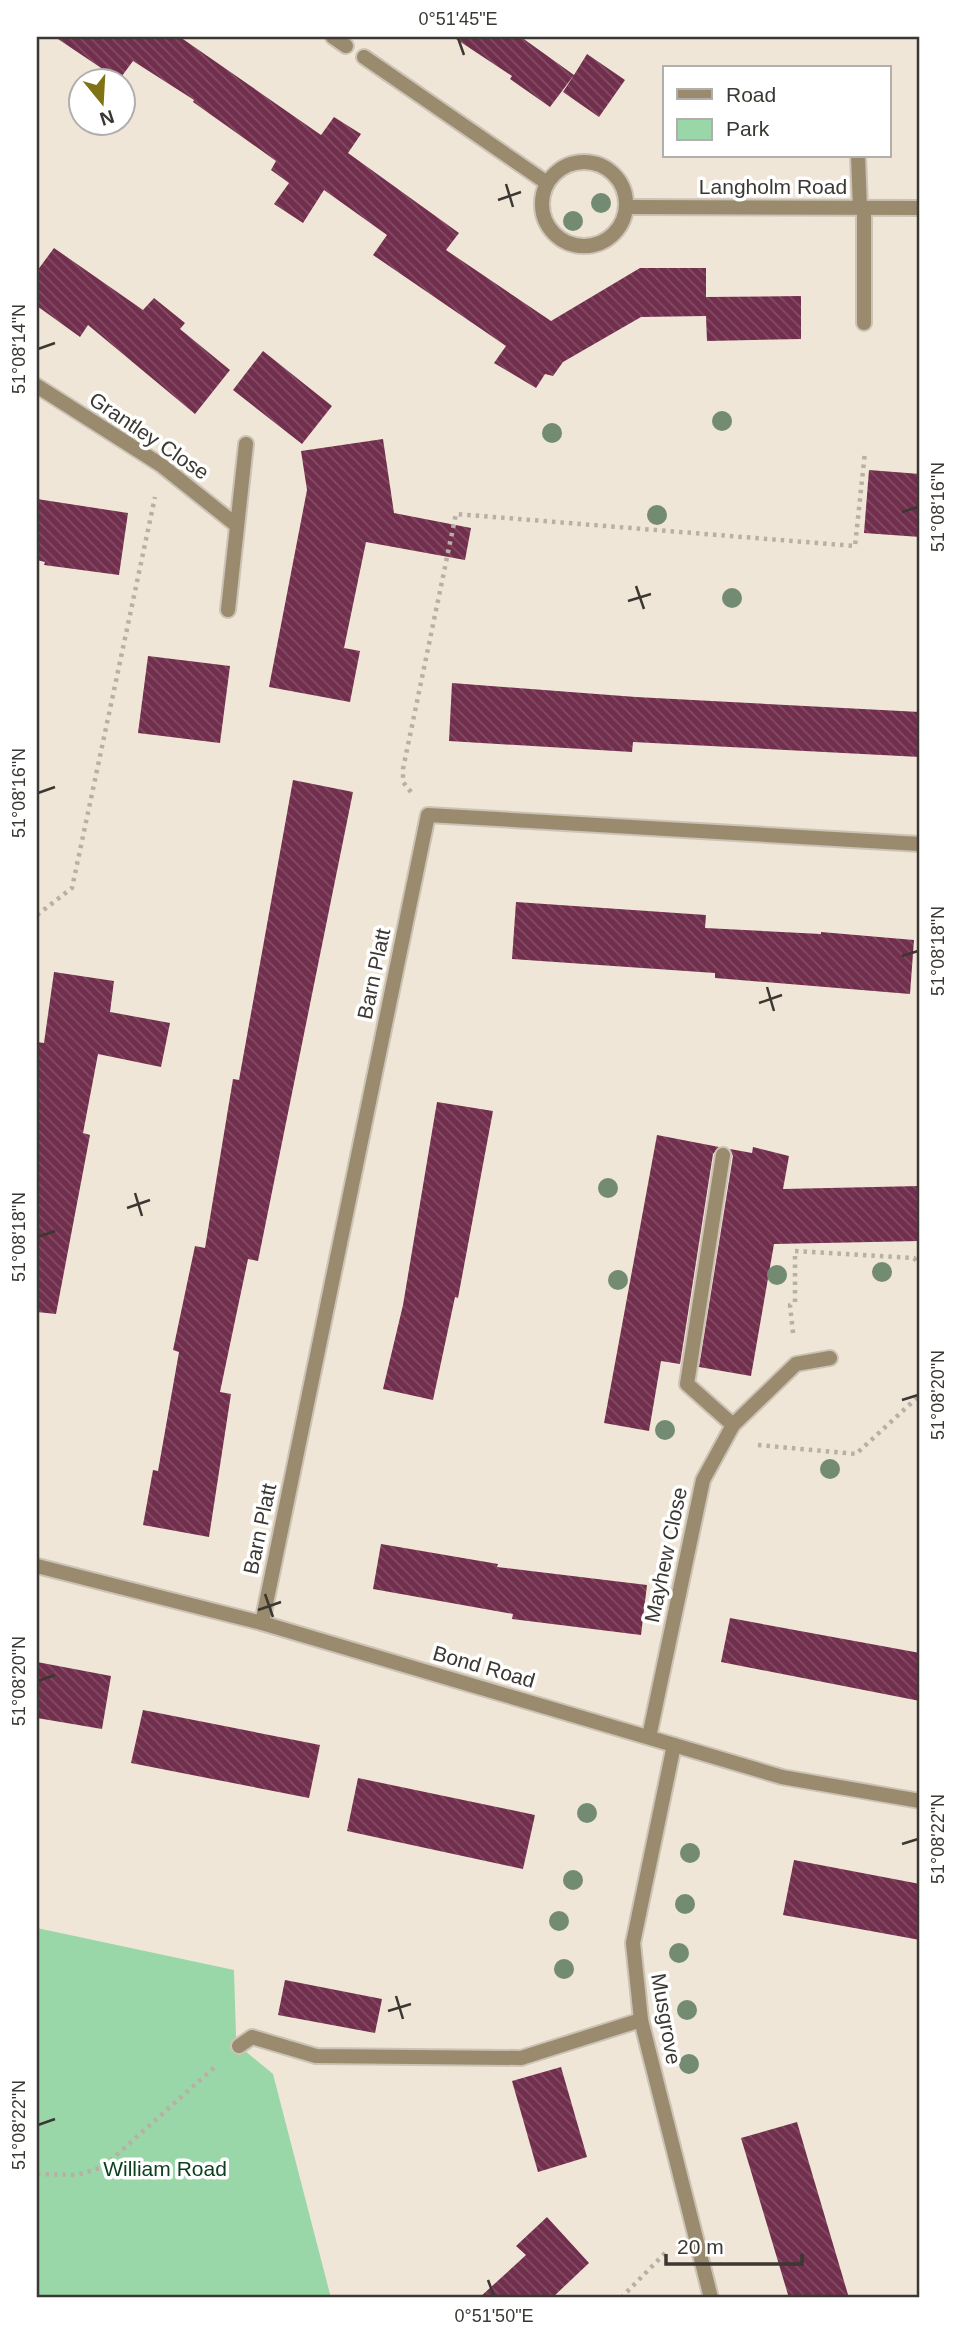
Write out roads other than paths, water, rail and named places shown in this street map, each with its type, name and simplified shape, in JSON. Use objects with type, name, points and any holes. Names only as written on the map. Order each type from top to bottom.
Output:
[{"type":"street","points":[[333,37],[346,46]]},
{"type":"street","points":[[364,57],[547,183]]},
{"type":"street","points":[[858,158],[864,323]]},
{"type":"street","points":[[596,163],[619,181],[626,207],[615,232],[604,241],[578,245],[565,241],[546,223],[542,210],[547,183],[556,172],[568,165],[596,163]]},
{"type":"street","name":"Langholm Road","points":[[626,207],[920,208]]},
{"type":"street","name":"Grantley Close","points":[[37,386],[162,465],[236,524]]},
{"type":"street","name":"Grantley Close","points":[[228,610],[246,444]]},
{"type":"street","name":"Barn Platt","points":[[262,1623],[428,815],[920,844]]},
{"type":"street","points":[[723,1155],[687,1384],[733,1425]]},
{"type":"street","name":"Mayhew Close","points":[[649,1738],[703,1480],[733,1425],[796,1364],[830,1358]]},
{"type":"street","name":"Bond Road","points":[[37,1566],[262,1623],[782,1777],[920,1801]]},
{"type":"street","name":"Musgrove","points":[[674,1745],[633,1943],[641,2020],[710,2298]]},
{"type":"street","points":[[239,2046],[252,2037],[316,2056],[521,2058],[641,2020]]},
{"type":"park label","name":"William Road","points":[[165,2169]]}]
